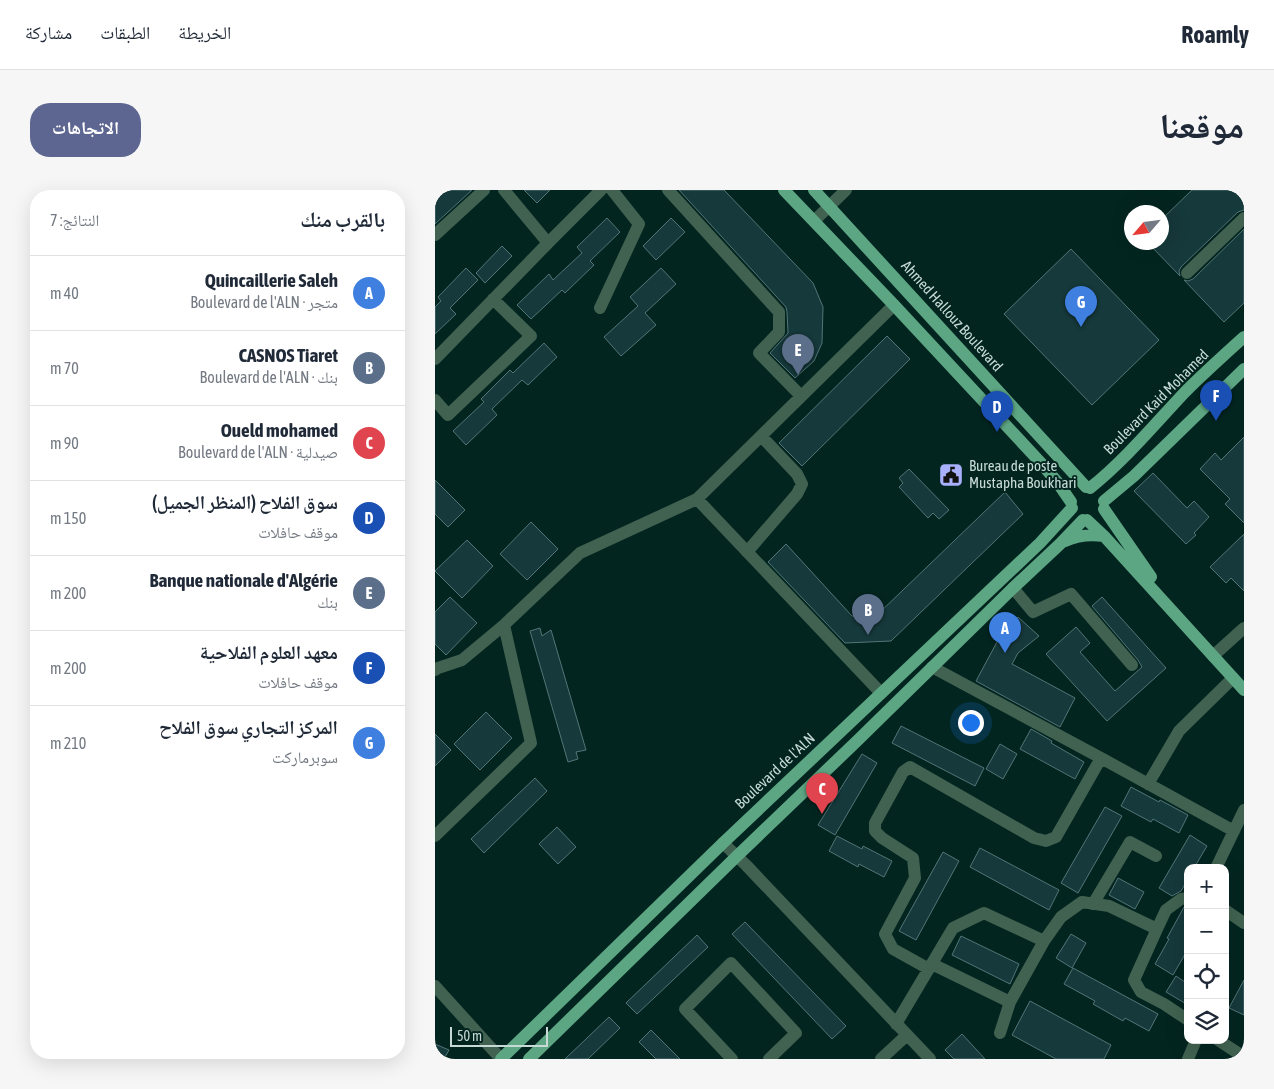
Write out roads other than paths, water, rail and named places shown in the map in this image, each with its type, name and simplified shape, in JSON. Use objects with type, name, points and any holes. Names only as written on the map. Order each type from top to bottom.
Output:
[{"type":"main road","points":[[784,190],[1041,463],[1058,483],[1076,516],[1085,520],[1104,536],[1244,690]]},
{"type":"main road","name":"Ahmed Hallouz Boulevard","points":[[814,190],[1088,487]]},
{"type":"main road","name":"Boulevard Kaid Mohamed","points":[[1088,487],[1116,466],[1186,391],[1244,337]]},
{"type":"main road","points":[[529,1059],[1013,588],[1085,520],[1099,517],[1104,505],[1244,369]]},
{"type":"main road","points":[[1071,505],[1074,494],[1082,488],[1094,488],[1101,494],[1104,505],[1178,616]]},
{"type":"main road","name":"Boulevard de l'ALN","points":[[501,1059],[723,842],[1041,544],[1071,505]]},
{"type":"main road","points":[[1061,544],[1081,536],[1104,536]]},
{"type":"street","points":[[435,235],[484,190]]},
{"type":"street","points":[[504,190],[548,243]]},
{"type":"street","points":[[435,359],[601,190]]},
{"type":"street","points":[[600,308],[639,224],[612,190]]},
{"type":"street","points":[[668,190],[779,312],[779,332],[759,353],[801,396]]},
{"type":"street","points":[[814,221],[846,190]]},
{"type":"street","points":[[1187,273],[1244,218]]},
{"type":"street","points":[[435,400],[448,415],[531,336],[493,299]]},
{"type":"street","points":[[435,670],[462,660],[504,625],[580,552],[697,499],[894,305]]},
{"type":"street","points":[[747,552],[797,494],[802,484],[797,474],[761,436]]},
{"type":"street","points":[[697,499],[881,693]]},
{"type":"street","points":[[1013,588],[1033,612],[1071,594],[1132,665]]},
{"type":"street","points":[[435,836],[531,743],[504,625]]},
{"type":"street","points":[[1213,656],[1244,628]]},
{"type":"street","points":[[932,667],[1234,831]]},
{"type":"street","points":[[1148,784],[1179,731],[1233,678]]},
{"type":"street","points":[[1010,1002],[893,949],[885,934],[915,878],[913,858],[882,838],[875,831],[875,823],[903,772],[910,767],[1034,838],[1046,841],[1056,837],[1101,758]]},
{"type":"street","points":[[1217,864],[1244,810]]},
{"type":"street","points":[[723,842],[930,1059]]},
{"type":"street","points":[[1093,904],[1130,842],[1156,856]]},
{"type":"street","points":[[1184,899],[1166,910],[1134,980],[1141,992],[1184,1017]]},
{"type":"street","points":[[1000,1033],[1010,1002],[1044,941],[1061,917],[1082,902],[1109,906],[1157,930]]},
{"type":"street","points":[[896,1024],[953,928],[984,913],[1044,941]]},
{"type":"street","points":[[1229,913],[1244,923]]},
{"type":"street","points":[[732,1059],[685,1010],[731,962],[796,1033],[769,1059]]},
{"type":"street","points":[[435,986],[501,1059]]},
{"type":"street","points":[[881,1059],[907,1035]]},
{"type":"street","points":[[1188,1059],[1194,1044]]},
{"type":"street","points":[[1224,1044],[1244,1057]]},
{"type":"place","name":"المركز التجاري سوق الفلاح","points":[[1081,327]]},
{"type":"place","name":"Banque nationale d'Algérie","points":[[798,375]]},
{"type":"place","name":"معهد العلوم الفلاحية","points":[[1216,421]]},
{"type":"place","name":"سوق الفلاح (المنظر الجميل)","points":[[997,432]]},
{"type":"place","name":"Bureau de poste Mustapha Boukhari","points":[[951,475]]},
{"type":"place","name":"CASNOS Tiaret","points":[[868,635]]},
{"type":"place","name":"Quincaillerie Saleh","points":[[1005,653]]},
{"type":"place","name":"Oueld mohamed","points":[[822,814]]}]
